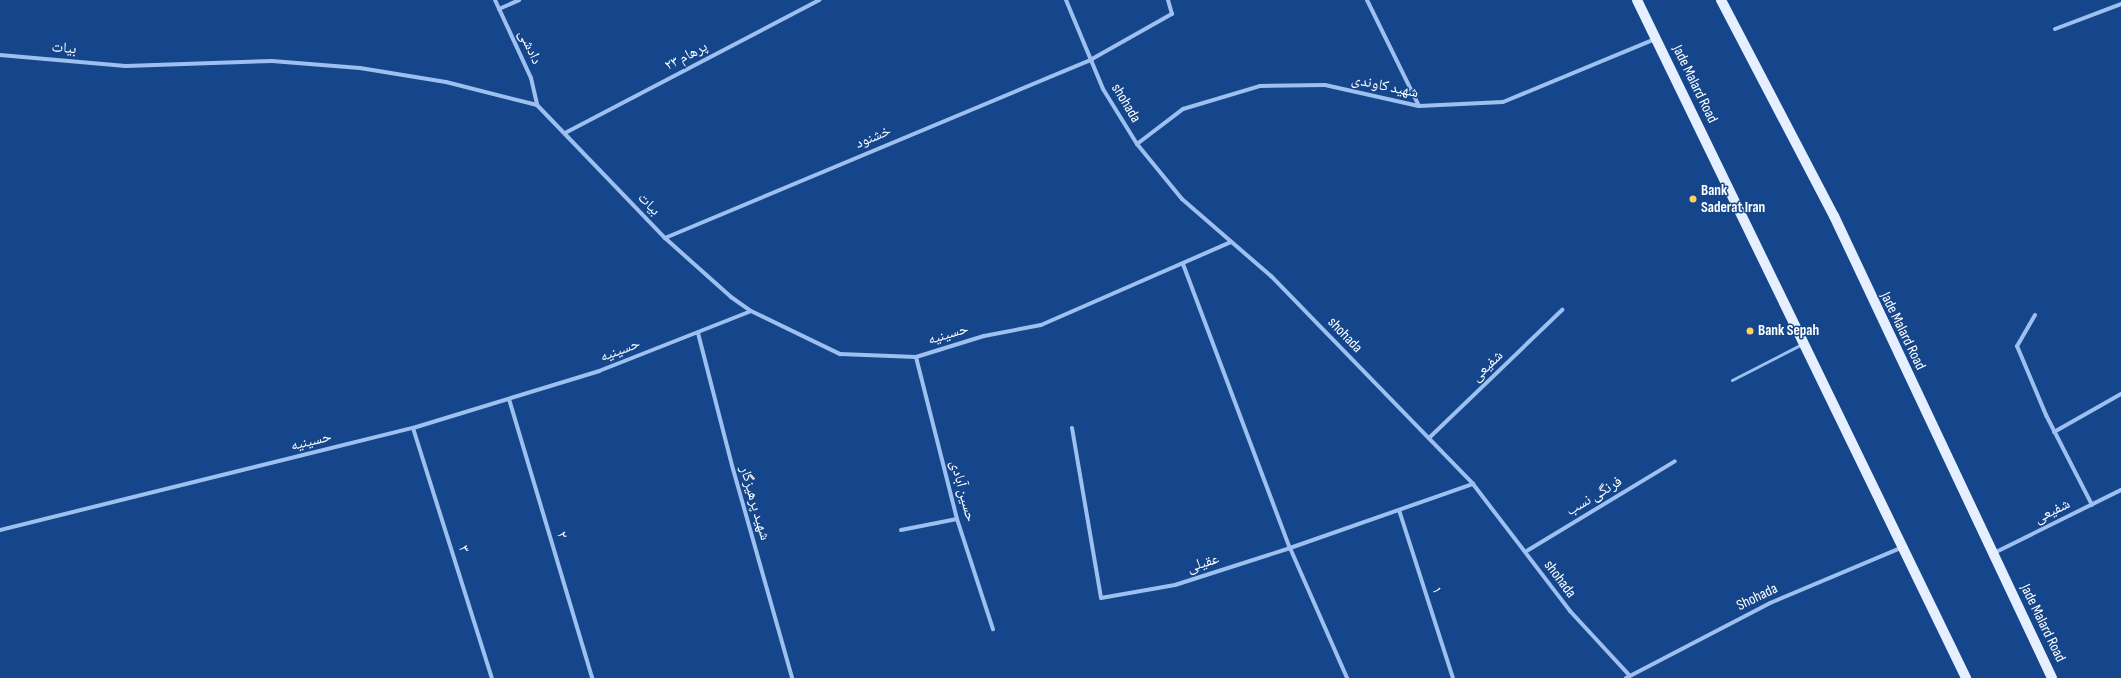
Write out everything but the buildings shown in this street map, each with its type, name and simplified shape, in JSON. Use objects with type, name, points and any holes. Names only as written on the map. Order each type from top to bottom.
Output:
[{"type":"main road","name":"Jade Malard Road","points":[[1638,0],[1805,342],[1966,678]]},
{"type":"main road","name":"Jade Malard Road","points":[[1721,0],[1834,216],[2052,678]]},
{"type":"street","name":"دادشی","points":[[495,0],[531,78],[537,105]]},
{"type":"street","points":[[499,9],[519,0]]},
{"type":"street","name":"پرهام ۲۳","points":[[565,133],[819,0]]},
{"type":"street","name":"shohada","points":[[1066,0],[1092,59],[1103,89],[1137,144],[1182,199],[1271,276],[1473,484],[1570,611],[1628,677]]},
{"type":"street","name":"خشنود","points":[[665,238],[1092,59],[1172,14],[1168,0]]},
{"type":"street","points":[[1367,0],[1419,106]]},
{"type":"street","points":[[2055,29],[2121,4]]},
{"type":"street","name":"شهید کاوندی","points":[[1137,144],[1183,109],[1260,86],[1325,85],[1419,106],[1503,102],[1656,38]]},
{"type":"street","name":"بیات","points":[[0,55],[126,66],[272,61],[360,68],[446,82],[537,105],[665,238],[751,311]]},
{"type":"street","name":"حسینیه","points":[[0,530],[413,428],[599,372],[751,311],[840,354],[916,357],[984,336],[1041,325],[1231,242]]},
{"type":"street","points":[[1183,264],[1290,548],[1348,678]]},
{"type":"street","name":"شفیعی","points":[[1429,438],[1562,310]]},
{"type":"street","points":[[2035,315],[2016,346],[2054,432],[2092,505]]},
{"type":"street","name":"شهید پرهیزگار","points":[[698,333],[733,469],[792,678]]},
{"type":"street","name":"حسین آبادی","points":[[916,357],[957,519],[993,630]]},
{"type":"street","points":[[2054,432],[2121,394]]},
{"type":"street","name":"۲","points":[[509,399],[592,678]]},
{"type":"street","name":"۳","points":[[413,428],[492,678]]},
{"type":"street","name":"عقیلی","points":[[1072,428],[1101,598],[1175,585],[1290,548],[1473,484]]},
{"type":"street","name":"فرنگی نسب","points":[[1525,552],[1675,461]]},
{"type":"street","name":"شفیعی","points":[[1993,554],[2121,490]]},
{"type":"street","name":"۱","points":[[1399,510],[1453,678]]},
{"type":"street","points":[[901,530],[957,519]]},
{"type":"street","name":"Shohada","points":[[1628,677],[1770,603],[1903,547]]},
{"type":"lane","points":[[1732,380],[1805,342]]},
{"type":"place","name":"Bank Saderat Iran","points":[[1693,199]]},
{"type":"place","name":"Bank Sepah","points":[[1750,331]]}]
